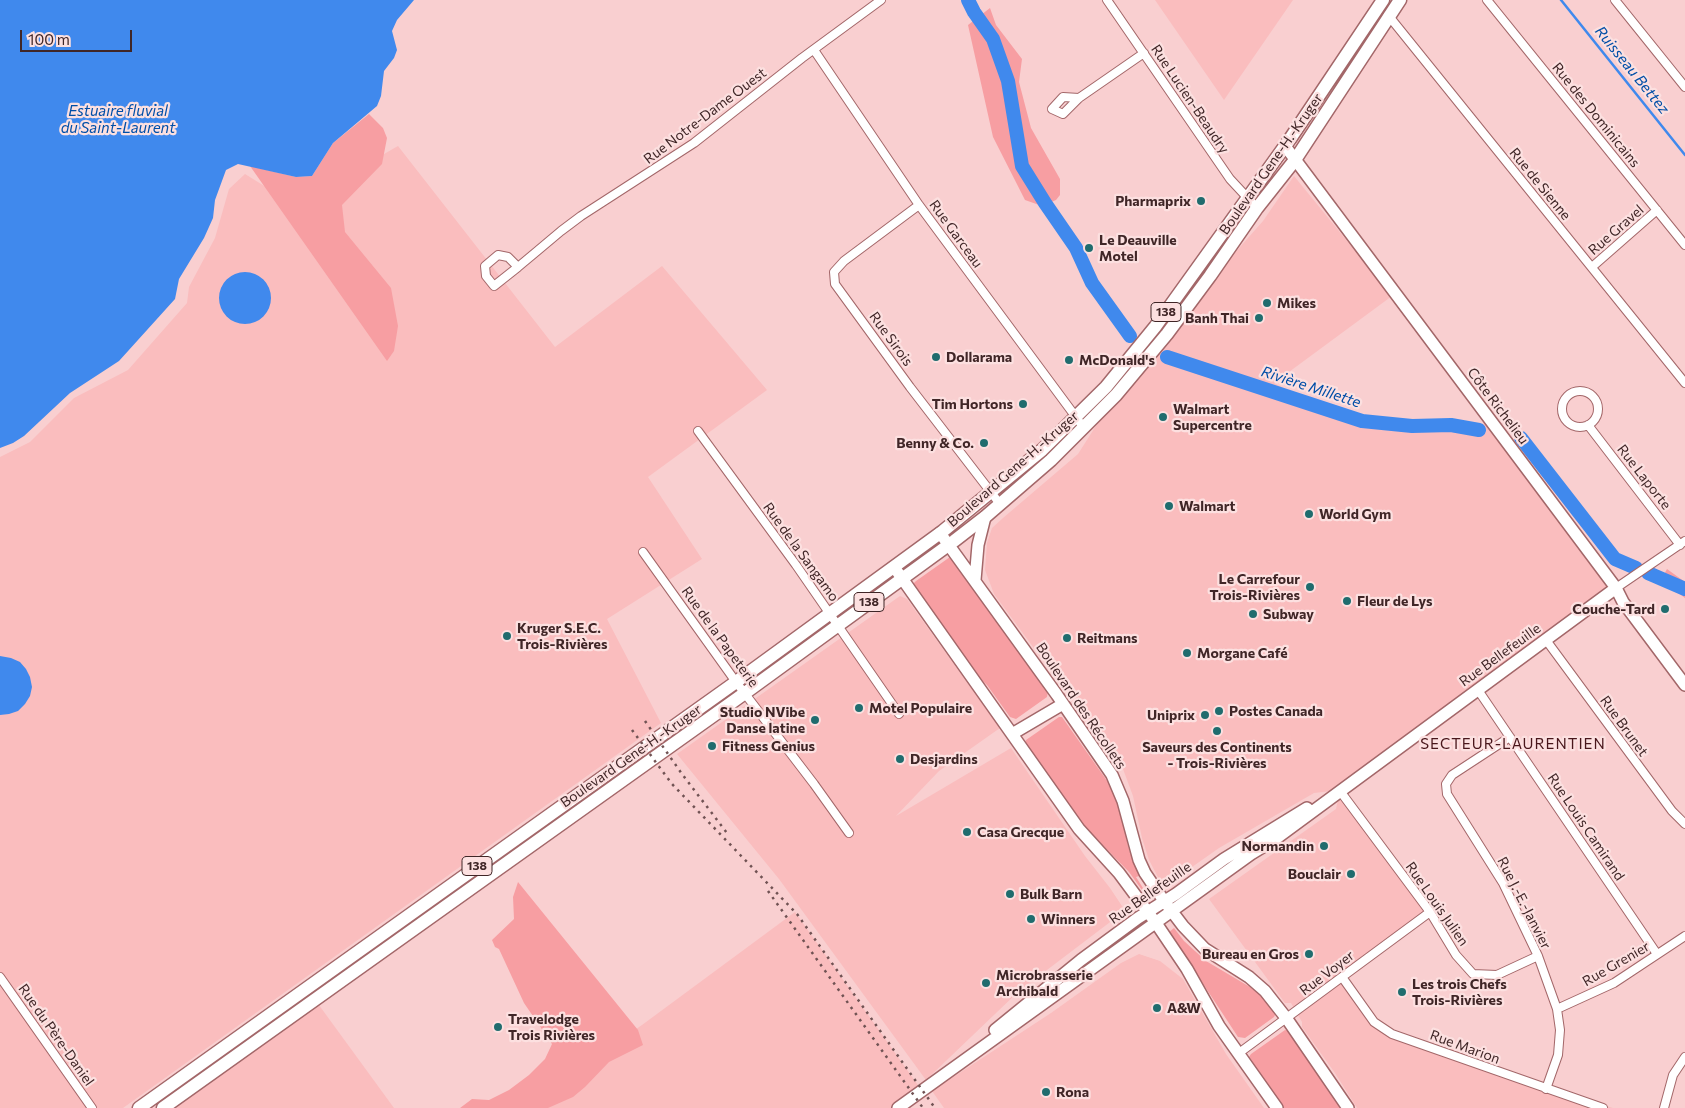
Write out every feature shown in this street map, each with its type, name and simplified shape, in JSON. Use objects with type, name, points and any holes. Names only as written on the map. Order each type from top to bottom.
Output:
[{"type":"main road","name":"Boulevard Gene-H.-Kruger","points":[[139,1108],[894,567],[940,533],[1042,450],[1106,387],[1252,203],[1295,160],[1400,0]]},
{"type":"main road","name":"Boulevard Gene-H.-Kruger","points":[[163,1108],[745,693],[949,544],[985,517],[1084,428],[1116,395],[1167,334],[1210,276],[1285,146],[1380,2]]},
{"type":"street","name":"Rue Notre-Dame Ouest","points":[[518,267],[508,257],[498,255],[485,266],[486,276],[494,286],[518,267],[581,216],[694,143],[881,0]]},
{"type":"street","name":"Rue Lucien-Beaudry","points":[[1107,0],[1230,179],[1252,203]]},
{"type":"street","name":"Rue des Dominicains","points":[[1487,0],[1685,245]]},
{"type":"street","points":[[1615,0],[1685,88]]},
{"type":"street","name":"Rue de Sienne","points":[[1380,2],[1389,16],[1685,383]]},
{"type":"street","name":"Rue Garceau","points":[[814,50],[919,205],[1084,428]]},
{"type":"street","points":[[1079,98],[1144,52]]},
{"type":"street","name":"Côte Richelieu","points":[[1285,146],[1616,588],[1623,602],[1685,684]]},
{"type":"street","name":"Rue Sirois","points":[[919,205],[844,261],[834,272],[835,284],[1000,504]]},
{"type":"street","name":"Rue Gravel","points":[[1592,268],[1657,210]]},
{"type":"street","points":[[1574,392],[1586,392],[1595,400],[1597,411],[1588,425],[1576,426],[1570,424],[1563,415],[1562,409],[1565,398],[1574,392]]},
{"type":"street","name":"Rue Laporte","points":[[1588,425],[1683,543]]},
{"type":"street","name":"Rue de la Sangamo","points":[[698,431],[830,613],[899,714]]},
{"type":"street","points":[[975,580],[978,545],[985,517]]},
{"type":"street","name":"Boulevard des Récollets","points":[[940,533],[1063,704],[1114,780],[1123,801],[1139,860],[1164,901],[1191,936],[1205,950],[1258,984],[1287,1019],[1348,1108]]},
{"type":"street","name":"Rue Bellefeuille","points":[[898,1108],[1336,794],[1616,588],[1683,543]]},
{"type":"street","name":"Rue de la Papeterie","points":[[642,552],[849,833]]},
{"type":"street","points":[[894,567],[1082,832],[1119,874],[1156,923],[1187,969],[1212,1015],[1277,1108]]},
{"type":"street","name":"Rue Brunet","points":[[1546,640],[1672,811],[1685,824]]},
{"type":"street","name":"Rue Louis Camirand","points":[[1478,690],[1657,954]]},
{"type":"street","points":[[1012,734],[1063,704]]},
{"type":"street","name":"Rue J.-E.-Janvier","points":[[1510,737],[1452,776],[1446,784],[1446,794],[1502,883],[1538,956],[1557,1009],[1560,1030],[1558,1055],[1546,1089]]},
{"type":"street","name":"Rue Bellefeuille","points":[[973,1054],[978,1045],[1059,978],[1148,912],[1255,839],[1300,811],[1336,794]]},
{"type":"street","name":"Rue Louis Julien","points":[[1336,794],[1430,912],[1456,955],[1473,974],[1497,975],[1538,956]]},
{"type":"street","name":"Rue Voyer","points":[[1239,1053],[1430,912]]},
{"type":"street","name":"Rue Grenier","points":[[1557,1009],[1614,983],[1685,936]]},
{"type":"street","name":"Rue du Père-Daniel","points":[[0,977],[92,1108]]},
{"type":"street","name":"Rue Marion","points":[[1342,977],[1374,1022],[1392,1034],[1603,1108]]},
{"type":"street","points":[[229,1042],[238,1055]]},
{"type":"street","points":[[1664,1108],[1673,1075],[1685,1057]]},
{"type":"shaded area","points":[[1155,0],[1293,0],[1224,100]]},
{"type":"shaded area","points":[[990,8],[996,25],[1022,59],[1019,82],[1031,128],[1060,179],[1060,195],[1056,200],[1042,206],[1025,200],[993,137],[968,25]]},
{"type":"shaded area","points":[[369,114],[383,128],[387,138],[382,164],[342,205],[345,232],[391,288],[398,326],[394,351],[387,361],[250,166],[296,177],[312,176],[333,143]]},
{"type":"shaded area","points":[[398,146],[555,347],[662,266],[767,390],[648,477],[702,559],[607,619],[661,723],[123,1108],[0,1108],[0,457],[30,442],[74,398],[128,370],[187,303],[189,287],[215,238],[229,189],[245,174],[295,205]]},
{"type":"shaded area","points":[[1294,176],[1392,296],[1274,383],[1334,415],[1488,424],[1612,589],[1340,790],[1314,793],[1219,848],[1175,879],[1160,881],[1149,860],[1133,796],[1123,769],[994,594],[985,570],[987,543],[992,528],[1078,454],[1115,396],[1210,281],[1263,221]]},
{"type":"shaded area","points":[[950,557],[1048,691],[1047,697],[1016,719],[1010,717],[987,685],[975,674],[914,586],[916,581]]},
{"type":"shaded area","points":[[1667,569],[1685,582],[1685,598],[1661,580]]},
{"type":"shaded area","points":[[900,596],[907,599],[1000,728],[939,771],[896,816],[1011,748],[1124,909],[1122,913],[1018,992],[926,1080],[779,879],[677,754]]},
{"type":"shaded area","points":[[1059,717],[1062,717],[1110,785],[1122,816],[1133,861],[1153,893],[1151,894],[1139,876],[1136,877],[1147,897],[1129,872],[1086,828],[1025,743],[1026,740]]},
{"type":"shaded area","points":[[1340,791],[1430,912],[1342,977],[1374,1022],[1397,1036],[1546,1089],[1613,1108],[1357,1108],[1302,1027],[1302,1022],[1291,1003],[1285,1003],[1209,899],[1336,809]]},
{"type":"shaded area","points":[[518,882],[638,1030],[643,1045],[609,1062],[573,1097],[548,1108],[460,1108],[472,1099],[489,1100],[509,1090],[529,1075],[545,1059],[552,1044],[524,1003],[499,949],[495,947],[492,940],[514,919],[513,897]]},
{"type":"shaded area","points":[[795,912],[920,1088],[892,1108],[519,1108],[642,1025]]},
{"type":"shaded area","points":[[1174,928],[1184,941],[1206,961],[1250,987],[1261,996],[1276,1013],[1274,1017],[1245,1038],[1238,1037],[1169,932]]},
{"type":"shaded area","points":[[1139,954],[1160,961],[1183,979],[1226,1054],[1264,1108],[944,1108],[932,1091],[1051,1013],[1121,963]]},
{"type":"shaded area","points":[[316,1001],[394,1108],[164,1108]]},
{"type":"shaded area","points":[[1285,1030],[1289,1031],[1343,1108],[1283,1108],[1249,1057]]},
{"type":"water","name":"Estuaire fluvial du Saint-Laurent","points":[[0,0],[414,0],[397,20],[392,31],[397,50],[394,58],[384,71],[381,96],[377,106],[333,143],[312,176],[296,177],[238,164],[226,170],[215,200],[213,218],[204,238],[179,279],[175,299],[119,361],[70,393],[24,436],[0,448]]},
{"type":"water","points":[[245,272],[259,276],[267,284],[271,298],[267,312],[259,320],[245,324],[231,320],[223,312],[219,298],[223,284],[231,276]]},
{"type":"water","points":[[0,656],[20,662],[30,677],[32,687],[30,696],[18,711],[0,715]]},
{"type":"waterway","name":"Rivière Millette","points":[[968,0],[993,39],[1008,81],[1022,166],[1076,248],[1092,283],[1130,336]]},
{"type":"waterway","name":"Ruisseau Bettez","points":[[1561,0],[1685,155]]},
{"type":"waterway","name":"Rivière Millette","points":[[1167,357],[1362,421],[1412,426],[1451,425],[1479,430]]},
{"type":"waterway","name":"Rivière Millette","points":[[1521,438],[1615,559],[1636,568]]},
{"type":"waterway","name":"Rivière Millette","points":[[1648,573],[1685,589]]},
{"type":"railway","points":[[645,721],[727,833]]},
{"type":"railway","points":[[632,730],[672,784],[797,914],[935,1108]]},
{"type":"railway","points":[[768,891],[923,1108]]},
{"type":"place","name":"Pharmaprix","points":[[1201,201]]},
{"type":"place","name":"Le Deauville Motel","points":[[1089,248]]},
{"type":"place","name":"Mikes","points":[[1267,303]]},
{"type":"place","name":"Banh Thai","points":[[1259,318]]},
{"type":"place","name":"Dollarama","points":[[936,357]]},
{"type":"place","name":"McDonald's","points":[[1069,360]]},
{"type":"place","name":"Tim Hortons","points":[[1023,404]]},
{"type":"place","name":"Walmart Supercentre","points":[[1163,417]]},
{"type":"place","name":"Benny & Co.","points":[[984,443]]},
{"type":"place","name":"Walmart","points":[[1169,506]]},
{"type":"place","name":"World Gym","points":[[1309,514]]},
{"type":"place","name":"Le Carrefour Trois-Rivières","points":[[1310,587]]},
{"type":"place","name":"Fleur de Lys","points":[[1347,601]]},
{"type":"place","name":"Couche-Tard","points":[[1665,609]]},
{"type":"place","name":"Subway","points":[[1253,614]]},
{"type":"place","name":"Kruger S.E.C. Trois-Rivières","points":[[507,636]]},
{"type":"place","name":"Reitmans","points":[[1067,638]]},
{"type":"place","name":"Morgane Café","points":[[1187,653]]},
{"type":"place","name":"Motel Populaire","points":[[859,708]]},
{"type":"place","name":"Postes Canada","points":[[1219,711]]},
{"type":"place","name":"Uniprix","points":[[1205,715]]},
{"type":"place","name":"Studio NVibe Danse latine","points":[[815,720]]},
{"type":"place","name":"Saveurs des Continents - Trois-Rivières","points":[[1217,731]]},
{"type":"place","name":"Fitness Genius","points":[[712,746]]},
{"type":"place","name":"Desjardins","points":[[900,759]]},
{"type":"place","name":"Casa Grecque","points":[[967,832]]},
{"type":"place","name":"Normandin","points":[[1324,846]]},
{"type":"place","name":"Bouclair","points":[[1351,874]]},
{"type":"place","name":"Bulk Barn","points":[[1010,894]]},
{"type":"place","name":"Winners","points":[[1031,919]]},
{"type":"place","name":"Bureau en Gros","points":[[1309,954]]},
{"type":"place","name":"Microbrasserie Archibald","points":[[986,983]]},
{"type":"place","name":"Les trois Chefs Trois-Rivières","points":[[1402,992]]},
{"type":"place","name":"A&W","points":[[1157,1008]]},
{"type":"place","name":"Travelodge Trois Rivières","points":[[498,1027]]},
{"type":"place","name":"Rona","points":[[1046,1092]]},
{"type":"district","name":"SECTEUR-LAURENTIEN","points":[[1513,744]]}]
